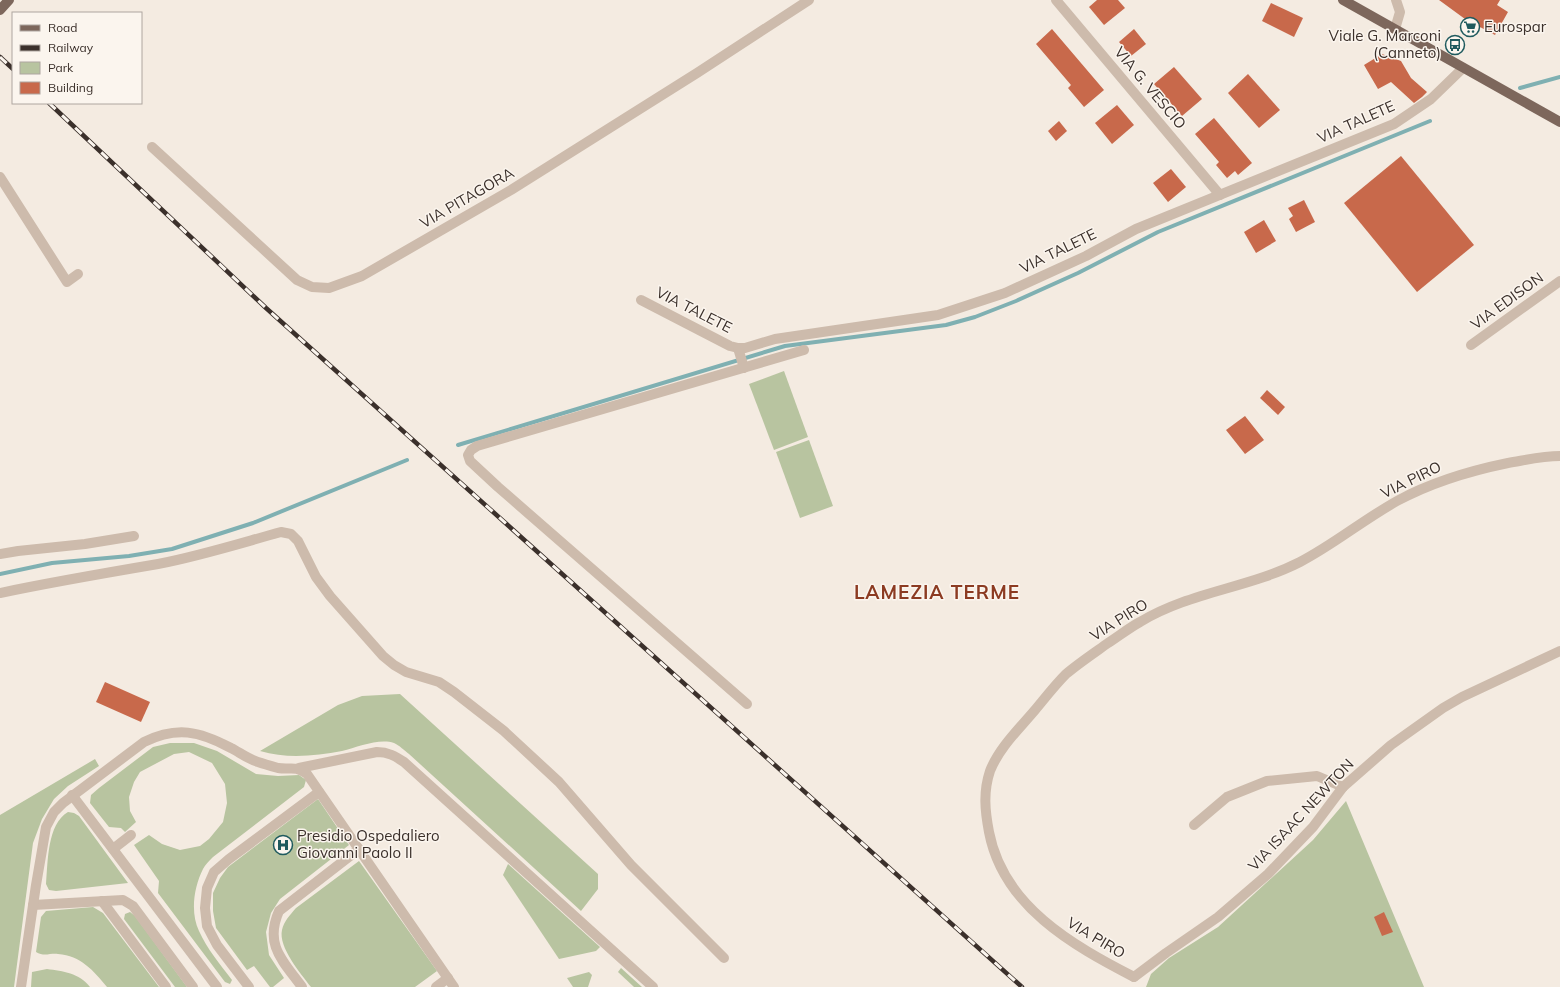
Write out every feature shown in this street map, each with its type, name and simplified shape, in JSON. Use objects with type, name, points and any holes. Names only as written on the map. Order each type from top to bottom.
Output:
[{"type":"main road","points":[[0,10],[9,0]]},
{"type":"main road","points":[[1343,0],[1560,122]]},
{"type":"street","name":"VIA PITAGORA","points":[[152,147],[297,280],[312,287],[329,288],[362,276],[510,190],[809,0]]},
{"type":"street","name":"VIA G. VESCIO","points":[[1056,0],[1220,195]]},
{"type":"street","points":[[1395,29],[1400,12],[1396,0]]},
{"type":"street","name":"VIA TALETE","points":[[641,300],[730,346],[738,348],[775,340],[938,315],[1005,293],[1086,256],[1136,229],[1394,124],[1431,99],[1463,68]]},
{"type":"street","points":[[0,178],[67,282],[78,274]]},
{"type":"street","name":"VIA EDISON","points":[[1471,345],[1560,282]]},
{"type":"street","points":[[738,348],[744,368]]},
{"type":"street","points":[[747,704],[498,487],[470,461],[468,455],[476,446],[804,350]]},
{"type":"street","name":"VIA PIRO","points":[[1134,982],[1054,930],[1030,909],[1005,878],[991,845],[985,814],[985,788],[991,769],[1008,740],[1064,676],[1078,664],[1140,621],[1166,609],[1212,592],[1280,571],[1301,561],[1396,502],[1444,479],[1476,469],[1544,456],[1560,456]]},
{"type":"street","points":[[0,593],[199,555],[281,532],[291,534],[298,541],[316,577],[330,596],[383,656],[406,672],[439,682],[454,692],[504,732],[559,782],[632,865],[724,958]]},
{"type":"street","points":[[0,554],[85,544],[134,536]]},
{"type":"street","name":"VIA ISAAC NEWTON","points":[[1134,982],[1166,953],[1218,918],[1268,874],[1313,826],[1343,787],[1391,746],[1462,696],[1560,652]]},
{"type":"street","points":[[21,987],[46,827],[54,812],[72,795],[144,742],[159,735],[174,732],[190,732],[206,736],[256,761],[279,768],[299,768],[377,752],[386,752],[395,756],[404,762],[653,987]]},
{"type":"street","points":[[299,768],[307,774],[454,987]]},
{"type":"street","points":[[1194,825],[1227,797],[1267,781],[1317,776],[1343,787]]},
{"type":"street","points":[[249,987],[218,945],[207,926],[205,908],[207,888],[214,872],[228,859],[319,792]]},
{"type":"street","points":[[72,795],[217,987]]},
{"type":"street","points":[[113,849],[131,835]]},
{"type":"street","points":[[302,987],[277,953],[273,941],[275,920],[279,911],[359,849]]},
{"type":"street","points":[[33,905],[123,900],[133,906],[193,987]]},
{"type":"street","points":[[102,901],[166,987]]},
{"type":"street","points":[[436,987],[448,978]]},
{"type":"green space","points":[[784,371],[808,437],[774,450],[749,384]]},
{"type":"green space","points":[[809,440],[833,506],[800,518],[776,452]]},
{"type":"green space","points":[[400,694],[598,874],[598,889],[581,911],[409,754],[394,743],[375,742],[342,751],[301,756],[270,754],[260,751],[338,705],[362,696]]},
{"type":"green space","points":[[170,743],[194,743],[217,751],[256,774],[278,776],[299,775],[306,780],[304,787],[213,857],[203,869],[197,884],[194,900],[196,924],[206,944],[232,980],[230,984],[225,982],[158,893],[159,881],[134,845],[149,835],[162,844],[180,850],[200,846],[209,839],[223,822],[227,803],[225,784],[212,763],[189,752],[174,754],[140,772],[134,782],[129,797],[130,811],[136,822],[125,832],[121,828],[109,827],[90,803],[91,795],[153,747]]},
{"type":"green space","points":[[95,759],[99,766],[68,786],[54,799],[42,819],[33,843],[14,987],[0,987],[0,815]]},
{"type":"green space","points":[[318,799],[349,845],[280,899],[271,913],[266,932],[269,955],[284,978],[273,987],[270,987],[254,966],[247,970],[216,928],[213,911],[213,893],[220,878],[228,867]]},
{"type":"green space","points":[[1346,801],[1424,987],[1146,987],[1151,974],[1169,958],[1218,927],[1313,840]]},
{"type":"green space","points":[[68,812],[79,816],[128,883],[56,891],[49,890],[46,884],[48,855],[52,834],[61,818]]},
{"type":"green space","points":[[359,861],[437,971],[415,987],[311,987],[296,968],[283,944],[282,930],[284,924],[296,908]]},
{"type":"green space","points":[[508,864],[600,947],[596,951],[559,959],[503,875]]},
{"type":"green space","points":[[93,907],[103,913],[159,987],[107,987],[97,975],[80,961],[66,955],[44,955],[36,952],[41,917],[46,911]]},
{"type":"green space","points":[[130,912],[135,916],[187,987],[175,987],[124,919],[125,914]]},
{"type":"green space","points":[[621,968],[642,987],[634,987],[618,972]]},
{"type":"green space","points":[[47,969],[65,972],[76,976],[86,982],[90,987],[31,987],[32,972]]},
{"type":"green space","points":[[589,972],[592,975],[588,987],[573,987],[567,978]]},
{"type":"building","points":[[1097,0],[1118,0],[1125,8],[1104,25],[1089,7]]},
{"type":"building","points":[[1439,0],[1500,0],[1497,5],[1508,12],[1495,35],[1465,19]]},
{"type":"building","points":[[1271,3],[1303,18],[1294,37],[1262,21]]},
{"type":"building","points":[[1052,29],[1104,90],[1084,107],[1068,88],[1071,85],[1036,44]]},
{"type":"building","points":[[1134,29],[1146,44],[1131,56],[1119,42]]},
{"type":"building","points":[[1382,54],[1401,61],[1411,78],[1427,92],[1414,103],[1391,82],[1378,89],[1364,65]]},
{"type":"building","points":[[1174,67],[1202,99],[1182,116],[1154,84]]},
{"type":"building","points":[[1248,74],[1280,110],[1259,128],[1228,93]]},
{"type":"building","points":[[1117,105],[1134,125],[1112,144],[1095,123]]},
{"type":"building","points":[[1214,118],[1252,163],[1238,175],[1235,171],[1227,178],[1216,165],[1219,162],[1195,134]]},
{"type":"building","points":[[1059,121],[1067,131],[1056,141],[1048,131]]},
{"type":"building","points":[[1401,156],[1474,245],[1417,292],[1344,203]]},
{"type":"building","points":[[1171,169],[1186,187],[1168,202],[1153,183]]},
{"type":"building","points":[[1304,200],[1315,222],[1296,232],[1289,219],[1293,216],[1288,208]]},
{"type":"building","points":[[1264,220],[1276,241],[1256,253],[1244,232]]},
{"type":"building","points":[[1267,390],[1285,407],[1278,415],[1260,398]]},
{"type":"building","points":[[1245,416],[1264,440],[1245,454],[1226,430]]},
{"type":"building","points":[[105,682],[150,702],[141,722],[96,702]]},
{"type":"building","points":[[1384,912],[1393,932],[1382,936],[1374,917]]},
{"type":"waterway","points":[[1520,88],[1560,77]]},
{"type":"waterway","points":[[458,445],[785,346],[946,325],[975,317],[1016,301],[1078,273],[1158,232],[1430,121]]},
{"type":"waterway","points":[[0,574],[52,563],[129,556],[172,549],[253,523],[407,460]]},
{"type":"railway","points":[[0,57],[12,68]]},
{"type":"railway","points":[[50,104],[266,308],[1022,987]]},
{"type":"place","name":"Eurospar","points":[[1470,27]]},
{"type":"place","name":"Viale G. Marconi (Canneto)","points":[[1455,45]]},
{"type":"place","name":"Presidio Ospedaliero Giovanni Paolo II","points":[[283,845]]},
{"type":"district","name":"LAMEZIA TERME","points":[[937,592]]}]
